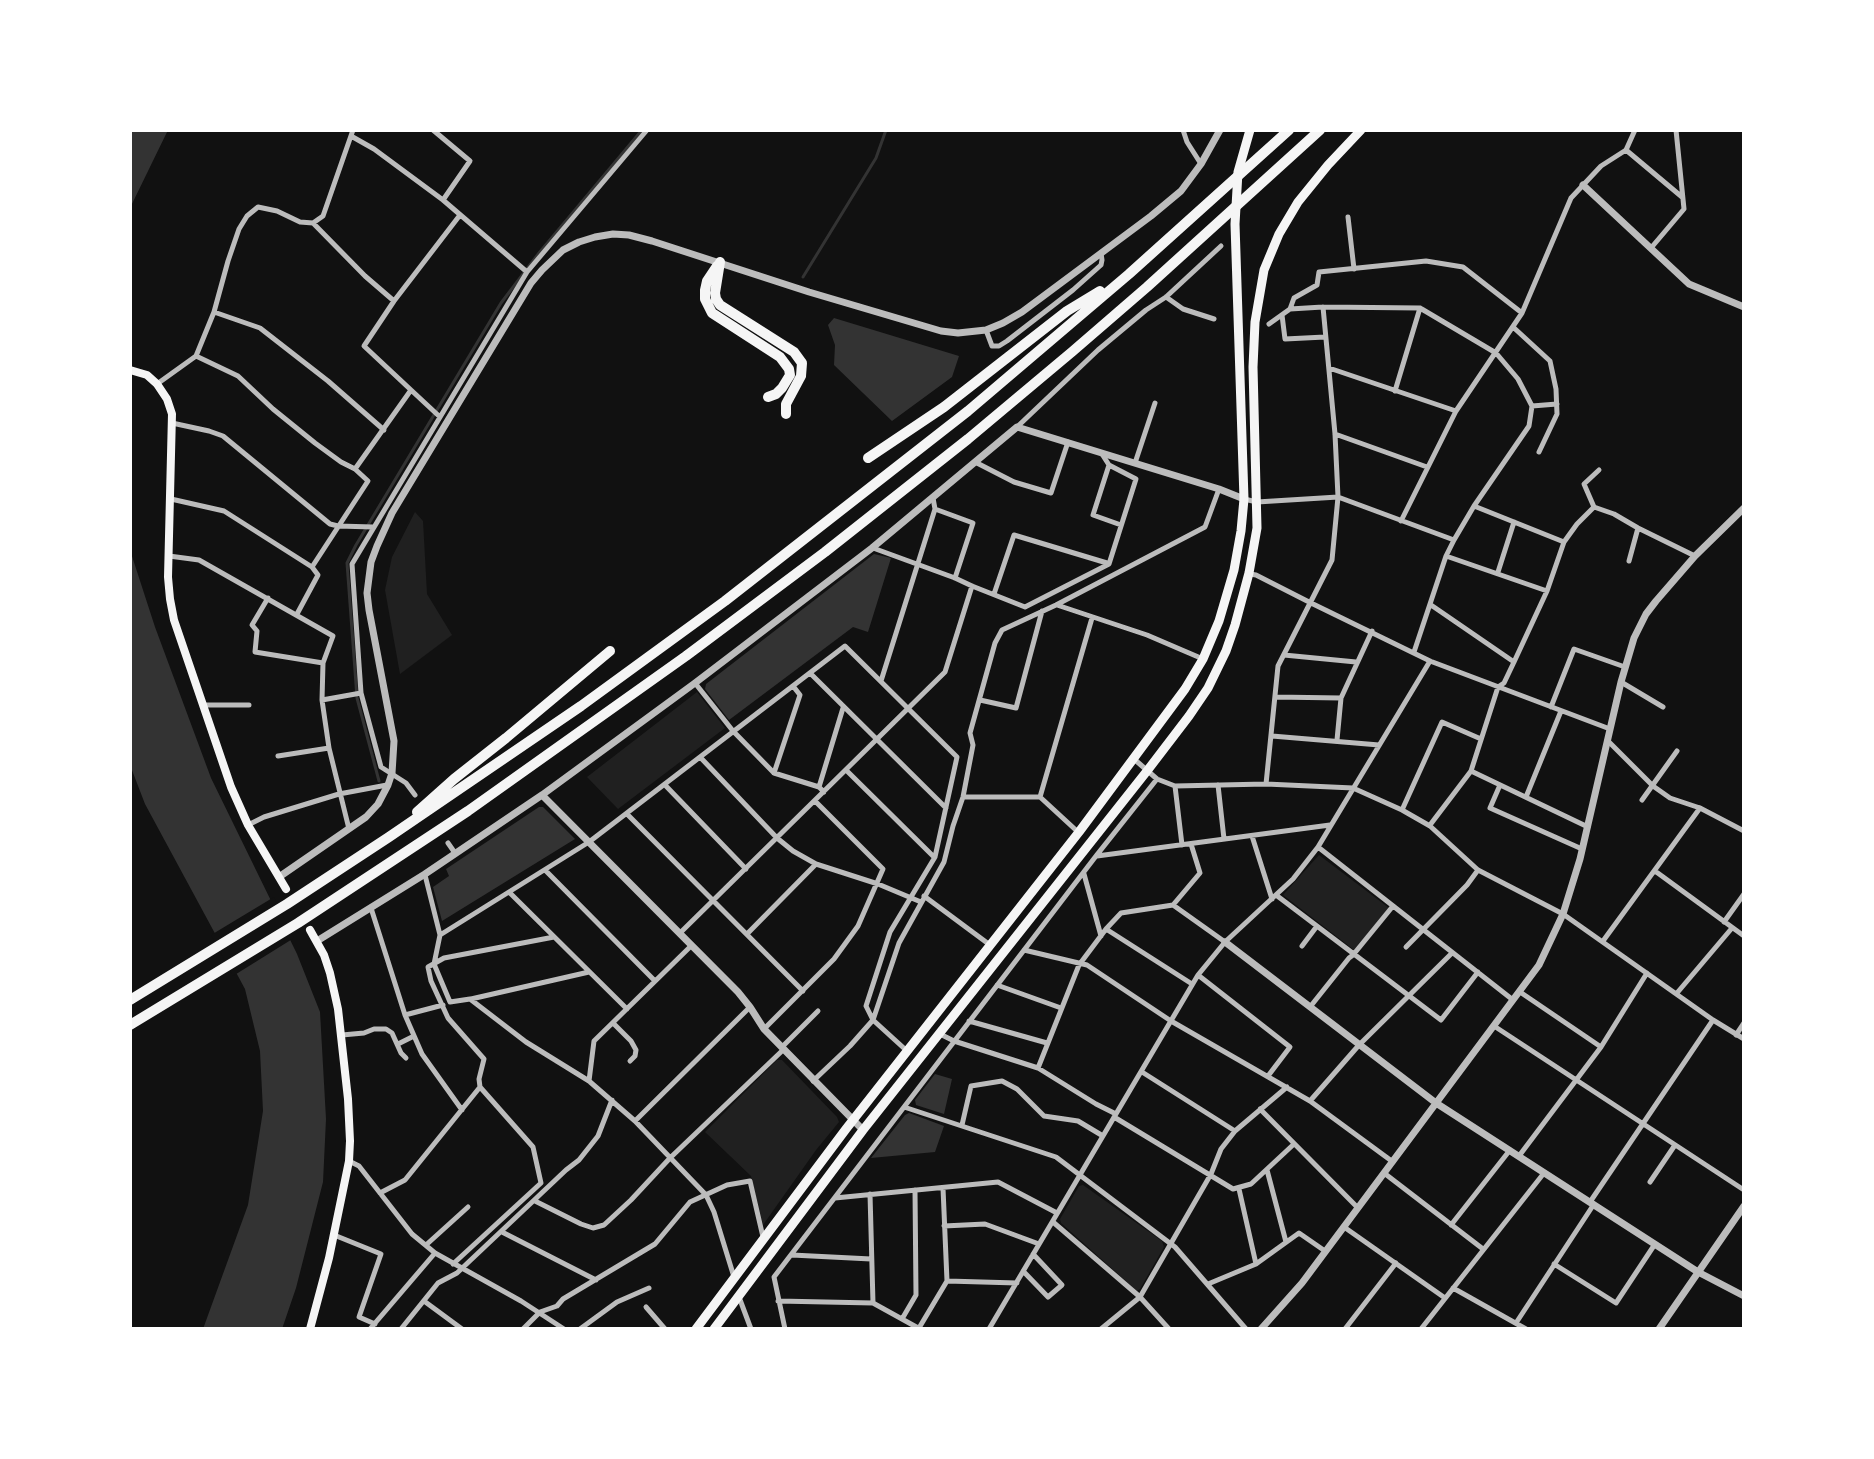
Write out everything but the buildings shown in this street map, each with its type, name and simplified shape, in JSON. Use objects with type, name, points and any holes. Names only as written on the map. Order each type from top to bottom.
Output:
[{"type":"highway","points":[[696,1329],[853,1120],[1079,832],[1185,689],[1203,659],[1219,621],[1234,570],[1244,499],[1235,224],[1238,172],[1250,130]]},
{"type":"highway","points":[[130,1000],[389,837],[581,706],[725,601],[968,411],[1129,274],[1289,130]]},
{"type":"highway","points":[[130,1025],[298,923],[456,819],[686,656],[825,552],[1073,351],[1320,130]]},
{"type":"highway","points":[[714,1329],[863,1130],[1147,771],[1208,688],[1226,651],[1249,573],[1257,528],[1254,337],[1264,270],[1279,234],[1298,202],[1361,130]]},
{"type":"highway","points":[[720,262],[707,281],[705,299],[708,307],[727,324],[780,357],[789,369],[790,375],[782,388],[768,397]]},
{"type":"highway","points":[[720,262],[715,293],[720,305],[794,352],[802,363],[801,376],[788,397],[786,414]]},
{"type":"highway","points":[[868,458],[944,407],[1067,311],[1129,274]]},
{"type":"highway","points":[[389,837],[454,779],[610,651]]},
{"type":"main road","points":[[130,370],[147,375],[157,384],[167,399],[172,423],[171,609],[226,774],[248,825],[286,889]]},
{"type":"main road","points":[[310,930],[324,955],[335,989],[350,1120],[349,1161],[310,1329]]},
{"type":"street","points":[[433,130],[470,161],[443,200]]},
{"type":"street","points":[[415,795],[406,783],[381,767],[361,693],[352,564],[527,272],[647,130]]},
{"type":"street","points":[[1183,130],[1201,164]]},
{"type":"street","points":[[279,877],[366,817],[378,804],[388,785],[394,749],[369,610],[371,562],[392,513],[531,283],[563,250],[579,242],[613,234],[629,235],[941,331],[986,330],[1022,312],[1181,191],[1220,130]]},
{"type":"street","points":[[1401,521],[1456,411],[1522,313],[1571,198],[1601,166],[1626,150],[1635,130]]},
{"type":"street","points":[[1651,248],[1684,209],[1676,130]]},
{"type":"street","points":[[157,384],[196,356],[214,312],[239,229],[247,216],[258,207],[277,211],[300,222],[313,223],[323,216],[352,133],[443,200],[527,272]]},
{"type":"street","points":[[1626,150],[1682,197]]},
{"type":"street","points":[[1583,185],[1689,284],[1744,307]]},
{"type":"street","points":[[440,417],[364,346],[394,301],[460,215]]},
{"type":"street","points":[[1348,217],[1354,269]]},
{"type":"street","points":[[313,223],[394,301]]},
{"type":"street","points":[[317,941],[425,874],[542,795],[872,548],[1017,427],[1096,349],[1166,297],[1221,246]]},
{"type":"street","points":[[986,330],[992,346],[1007,341],[1101,265],[1101,253]]},
{"type":"street","points":[[1269,324],[1290,309],[1294,298],[1317,285],[1319,272],[1426,261],[1463,267],[1522,313]]},
{"type":"street","points":[[1166,297],[1183,309],[1214,319]]},
{"type":"street","points":[[1266,784],[1278,666],[1332,560],[1338,497],[1323,307]]},
{"type":"street","points":[[1290,309],[1420,308],[1496,353],[1518,379],[1532,406],[1529,426],[1474,506],[1446,556],[1414,652]]},
{"type":"street","points":[[1395,391],[1420,308]]},
{"type":"street","points":[[214,312],[260,328],[384,430]]},
{"type":"street","points":[[1282,315],[1285,339],[1325,337]]},
{"type":"street","points":[[1513,327],[1550,361],[1556,389],[1557,414],[1539,452]]},
{"type":"street","points":[[196,356],[238,376],[256,395],[315,443],[368,481],[312,567]]},
{"type":"street","points":[[1329,368],[1456,411]]},
{"type":"street","points":[[355,469],[411,390]]},
{"type":"street","points":[[1135,463],[1155,403]]},
{"type":"street","points":[[1532,406],[1557,404]]},
{"type":"street","points":[[172,423],[223,436],[330,524],[373,527]]},
{"type":"street","points":[[1017,427],[1244,499],[1257,502],[1338,497],[1454,540]]},
{"type":"street","points":[[1335,434],[1427,467]]},
{"type":"street","points":[[975,462],[1014,482],[1051,493],[1068,442]]},
{"type":"street","points":[[872,548],[1025,607],[1109,564],[1136,479],[1109,465],[1101,453]]},
{"type":"street","points":[[1109,465],[1093,515],[1121,525]]},
{"type":"street","points":[[1599,470],[1584,484],[1594,507],[1614,514],[1695,556]]},
{"type":"street","points":[[813,1081],[873,1020],[899,943],[944,862],[963,797],[973,745],[970,733],[995,643],[1002,630],[1205,527],[1219,489]]},
{"type":"street","points":[[881,681],[935,509],[933,497]]},
{"type":"street","points":[[171,499],[224,511],[312,567],[318,575],[297,614]]},
{"type":"street","points":[[1474,506],[1564,542]]},
{"type":"street","points":[[1430,826],[1471,771],[1498,687],[1504,683],[1547,591],[1564,542],[1594,507]]},
{"type":"street","points":[[935,509],[973,523],[955,578]]},
{"type":"street","points":[[1261,1329],[1302,1283],[1520,992],[1548,949],[1563,914],[1582,849],[1634,638],[1646,614],[1695,556],[1742,512]]},
{"type":"street","points":[[1498,572],[1514,522]]},
{"type":"street","points":[[1629,561],[1638,528]]},
{"type":"street","points":[[994,594],[1014,535],[1109,564]]},
{"type":"street","points":[[169,556],[199,560],[333,636],[323,663],[322,700],[329,748],[349,830]]},
{"type":"street","points":[[1446,556],[1547,591]]},
{"type":"street","points":[[1249,573],[1430,661],[1610,729]]},
{"type":"street","points":[[822,789],[846,770],[945,672],[972,586]]},
{"type":"street","points":[[1043,597],[1053,606],[1147,635],[1203,659]]},
{"type":"street","points":[[268,598],[252,625],[257,631],[255,652],[323,663]]},
{"type":"street","points":[[1431,605],[1514,662]]},
{"type":"street","points":[[980,700],[1016,708],[1042,611]]},
{"type":"street","points":[[1040,797],[1092,618]]},
{"type":"street","points":[[1337,740],[1341,698],[1372,631]]},
{"type":"street","points":[[440,935],[589,842],[845,646],[957,757],[935,857],[890,932],[866,1006],[873,1020],[907,1051]]},
{"type":"street","points":[[1551,707],[1574,649],[1625,667]]},
{"type":"street","points":[[1284,655],[1356,662]]},
{"type":"street","points":[[989,1329],[1192,984],[1225,942],[1293,879],[1318,847],[1430,661]]},
{"type":"street","points":[[810,673],[946,809]]},
{"type":"street","points":[[1621,682],[1663,707]]},
{"type":"street","points":[[695,683],[733,731],[774,773],[822,789]]},
{"type":"street","points":[[774,773],[800,695],[793,686]]},
{"type":"street","points":[[322,700],[361,693]]},
{"type":"street","points":[[1275,697],[1341,698]]},
{"type":"street","points":[[202,705],[249,705]]},
{"type":"street","points":[[680,933],[815,801],[822,789],[844,707]]},
{"type":"street","points":[[1526,797],[1561,711]]},
{"type":"street","points":[[1402,810],[1442,722],[1481,739]]},
{"type":"street","points":[[1272,736],[1379,745]]},
{"type":"street","points":[[1608,741],[1653,786],[1670,798],[1700,808],[1744,831]]},
{"type":"street","points":[[278,756],[329,748]]},
{"type":"street","points":[[1642,800],[1677,751]]},
{"type":"street","points":[[700,757],[793,851],[816,864],[923,899],[990,945]]},
{"type":"street","points":[[1134,759],[1157,779],[1175,786],[1266,784],[1353,788],[1402,810],[1430,826],[1478,870],[1563,914],[1744,1039]]},
{"type":"street","points":[[846,770],[935,857]]},
{"type":"street","points":[[1471,771],[1588,827]]},
{"type":"street","points":[[785,1329],[774,1277],[1157,779]]},
{"type":"street","points":[[248,825],[264,817],[339,794],[388,785]]},
{"type":"street","points":[[665,785],[746,869]]},
{"type":"street","points":[[1218,785],[1224,839]]},
{"type":"street","points":[[1500,785],[1490,808],[1582,849]]},
{"type":"street","points":[[1175,786],[1182,845]]},
{"type":"street","points":[[542,795],[692,945],[750,1007],[782,1049],[863,1130]]},
{"type":"street","points":[[963,797],[1040,797],[1079,832]]},
{"type":"street","points":[[764,1029],[834,959],[858,926],[883,869],[815,801]]},
{"type":"street","points":[[1603,941],[1700,808]]},
{"type":"street","points":[[627,814],[803,991]]},
{"type":"street","points":[[1096,856],[1330,825]]},
{"type":"street","points":[[1252,836],[1274,897],[1441,1020],[1478,972]]},
{"type":"street","points":[[448,843],[455,853]]},
{"type":"street","points":[[1038,1068],[1079,965],[1121,913],[1173,905],[1200,873],[1191,844]]},
{"type":"street","points":[[1318,847],[1514,1000]]},
{"type":"street","points":[[747,934],[816,864]]},
{"type":"street","points":[[1406,947],[1478,870]]},
{"type":"street","points":[[546,871],[655,981]]},
{"type":"street","points":[[1655,871],[1744,936]]},
{"type":"street","points":[[1084,873],[1101,936]]},
{"type":"street","points":[[425,874],[440,935],[434,964],[450,1002]]},
{"type":"street","points":[[510,893],[627,1009]]},
{"type":"street","points":[[1723,923],[1744,894]]},
{"type":"street","points":[[1173,905],[1436,1103],[1698,1272],[1744,1296]]},
{"type":"street","points":[[1309,1008],[1393,906]]},
{"type":"street","points":[[371,908],[405,1015],[422,1054],[462,1110]]},
{"type":"street","points":[[1302,946],[1317,926]]},
{"type":"street","points":[[1677,993],[1732,928]]},
{"type":"street","points":[[1106,929],[1192,984]]},
{"type":"street","points":[[453,1264],[541,1183],[533,1147],[480,1087],[484,1059],[448,1018],[428,967],[444,958],[554,937]]},
{"type":"street","points":[[589,1081],[594,1041],[692,945]]},
{"type":"street","points":[[1024,950],[1087,965],[1171,1021],[1310,1101],[1393,1162]]},
{"type":"street","points":[[1310,1101],[1359,1045],[1452,953]]},
{"type":"street","points":[[405,1015],[450,1002],[589,972]]},
{"type":"street","points":[[1519,1156],[1601,1047],[1647,973]]},
{"type":"street","points":[[1198,975],[1290,1047],[1268,1076]]},
{"type":"street","points":[[997,985],[1061,1008]]},
{"type":"street","points":[[1520,992],[1601,1047]]},
{"type":"street","points":[[470,999],[526,1042],[589,1081],[612,1100],[706,1195],[735,1278]]},
{"type":"street","points":[[635,1121],[750,1007]]},
{"type":"street","points":[[535,1201],[593,1228],[604,1225],[818,1011]]},
{"type":"street","points":[[1516,1323],[1643,1123],[1713,1020]]},
{"type":"street","points":[[969,1021],[1047,1043]]},
{"type":"street","points":[[613,1023],[636,1050],[630,1061]]},
{"type":"street","points":[[1736,1035],[1744,1023]]},
{"type":"street","points":[[1494,1026],[1744,1190]]},
{"type":"street","points":[[342,1035],[386,1029],[392,1033],[406,1058]]},
{"type":"street","points":[[939,1034],[1038,1068],[1233,1189],[1251,1184],[1294,1144]]},
{"type":"street","points":[[398,1044],[414,1036]]},
{"type":"street","points":[[1142,1072],[1235,1131]]},
{"type":"street","points":[[962,1125],[971,1086],[1002,1081],[1017,1089],[1044,1116],[1078,1121],[1103,1136]]},
{"type":"street","points":[[380,1193],[405,1180],[480,1087]]},
{"type":"street","points":[[1101,1329],[1140,1297],[1211,1174],[1221,1149],[1235,1131],[1287,1087]]},
{"type":"street","points":[[401,1329],[438,1283],[457,1273],[579,1160],[598,1136],[612,1100]]},
{"type":"street","points":[[904,1107],[1056,1157],[1170,1243],[1246,1329]]},
{"type":"street","points":[[1260,1109],[1358,1208]]},
{"type":"street","points":[[1650,1182],[1675,1145]]},
{"type":"street","points":[[1451,1225],[1510,1150]]},
{"type":"street","points":[[349,1161],[359,1166],[412,1234],[435,1253],[540,1312],[564,1329]]},
{"type":"street","points":[[1267,1170],[1286,1242]]},
{"type":"street","points":[[1384,1173],[1483,1249]]},
{"type":"street","points":[[1424,1328],[1544,1173]]},
{"type":"street","points":[[523,1329],[540,1312],[557,1306],[563,1299],[655,1244],[690,1202],[727,1185],[750,1181],[764,1239]]},
{"type":"street","points":[[835,1198],[998,1182],[1057,1213]]},
{"type":"street","points":[[778,1301],[873,1303],[920,1329],[947,1281],[943,1188]]},
{"type":"street","points":[[1239,1189],[1256,1264]]},
{"type":"street","points":[[902,1319],[916,1295],[915,1190]]},
{"type":"street","points":[[870,1194],[873,1303]]},
{"type":"street","points":[[1659,1329],[1744,1206]]},
{"type":"street","points":[[426,1245],[468,1207]]},
{"type":"street","points":[[1053,1222],[1140,1297],[1169,1329]]},
{"type":"street","points":[[944,1226],[985,1224],[1039,1244]]},
{"type":"street","points":[[1344,1227],[1445,1298]]},
{"type":"street","points":[[502,1232],[597,1280]]},
{"type":"street","points":[[1208,1284],[1256,1264],[1299,1233],[1325,1251]]},
{"type":"street","points":[[334,1235],[381,1254],[359,1317],[372,1326],[435,1253]]},
{"type":"street","points":[[1554,1264],[1616,1303],[1655,1244]]},
{"type":"street","points":[[1023,1271],[1048,1297],[1062,1285],[1033,1254]]},
{"type":"street","points":[[791,1255],[871,1259]]},
{"type":"street","points":[[1345,1329],[1396,1263]]},
{"type":"street","points":[[947,1281],[1017,1283]]},
{"type":"street","points":[[580,1329],[617,1302],[649,1288]]},
{"type":"street","points":[[1453,1288],[1526,1329]]},
{"type":"street","points":[[739,1297],[751,1329]]},
{"type":"street","points":[[424,1301],[462,1329]]},
{"type":"street","points":[[646,1307],[665,1329]]},
{"type":"shaded area","points":[[130,130],[168,130],[130,208]]},
{"type":"shaded area","points":[[834,318],[959,356],[952,377],[892,421],[834,365],[835,345],[828,325]]},
{"type":"shaded area","points":[[415,512],[423,521],[427,594],[452,635],[400,674],[385,590],[392,557]]},
{"type":"shaded area","points":[[130,550],[211,778],[297,954],[320,1012],[326,1119],[323,1182],[296,1288],[282,1329],[203,1329],[248,1205],[263,1111],[260,1051],[245,989],[145,804],[130,765]]},
{"type":"shaded area","points":[[874,554],[891,558],[868,632],[853,627],[729,720],[705,689],[706,684]]},
{"type":"shaded area","points":[[697,692],[725,728],[618,809],[587,777]]},
{"type":"shaded area","points":[[543,807],[575,839],[442,921],[433,887],[449,876],[446,869]]},
{"type":"shaded area","points":[[1319,855],[1389,908],[1354,950],[1283,895]]},
{"type":"shaded area","points":[[777,1060],[782,1060],[839,1122],[763,1225],[751,1176],[705,1132]]},
{"type":"shaded area","points":[[935,1074],[952,1079],[944,1114],[916,1105],[915,1100]]},
{"type":"shaded area","points":[[909,1113],[944,1126],[935,1152],[871,1158],[905,1115]]},
{"type":"shaded area","points":[[1083,1185],[1162,1241],[1164,1247],[1137,1291],[1061,1223],[1060,1219],[1079,1186]]},
{"type":"pier","points":[[274,897],[294,938],[233,976],[211,935]]},
{"type":"waterway","points":[[379,781],[357,698],[347,563],[501,303],[642,130]]},
{"type":"waterway","points":[[803,277],[876,158],[886,130]]}]
